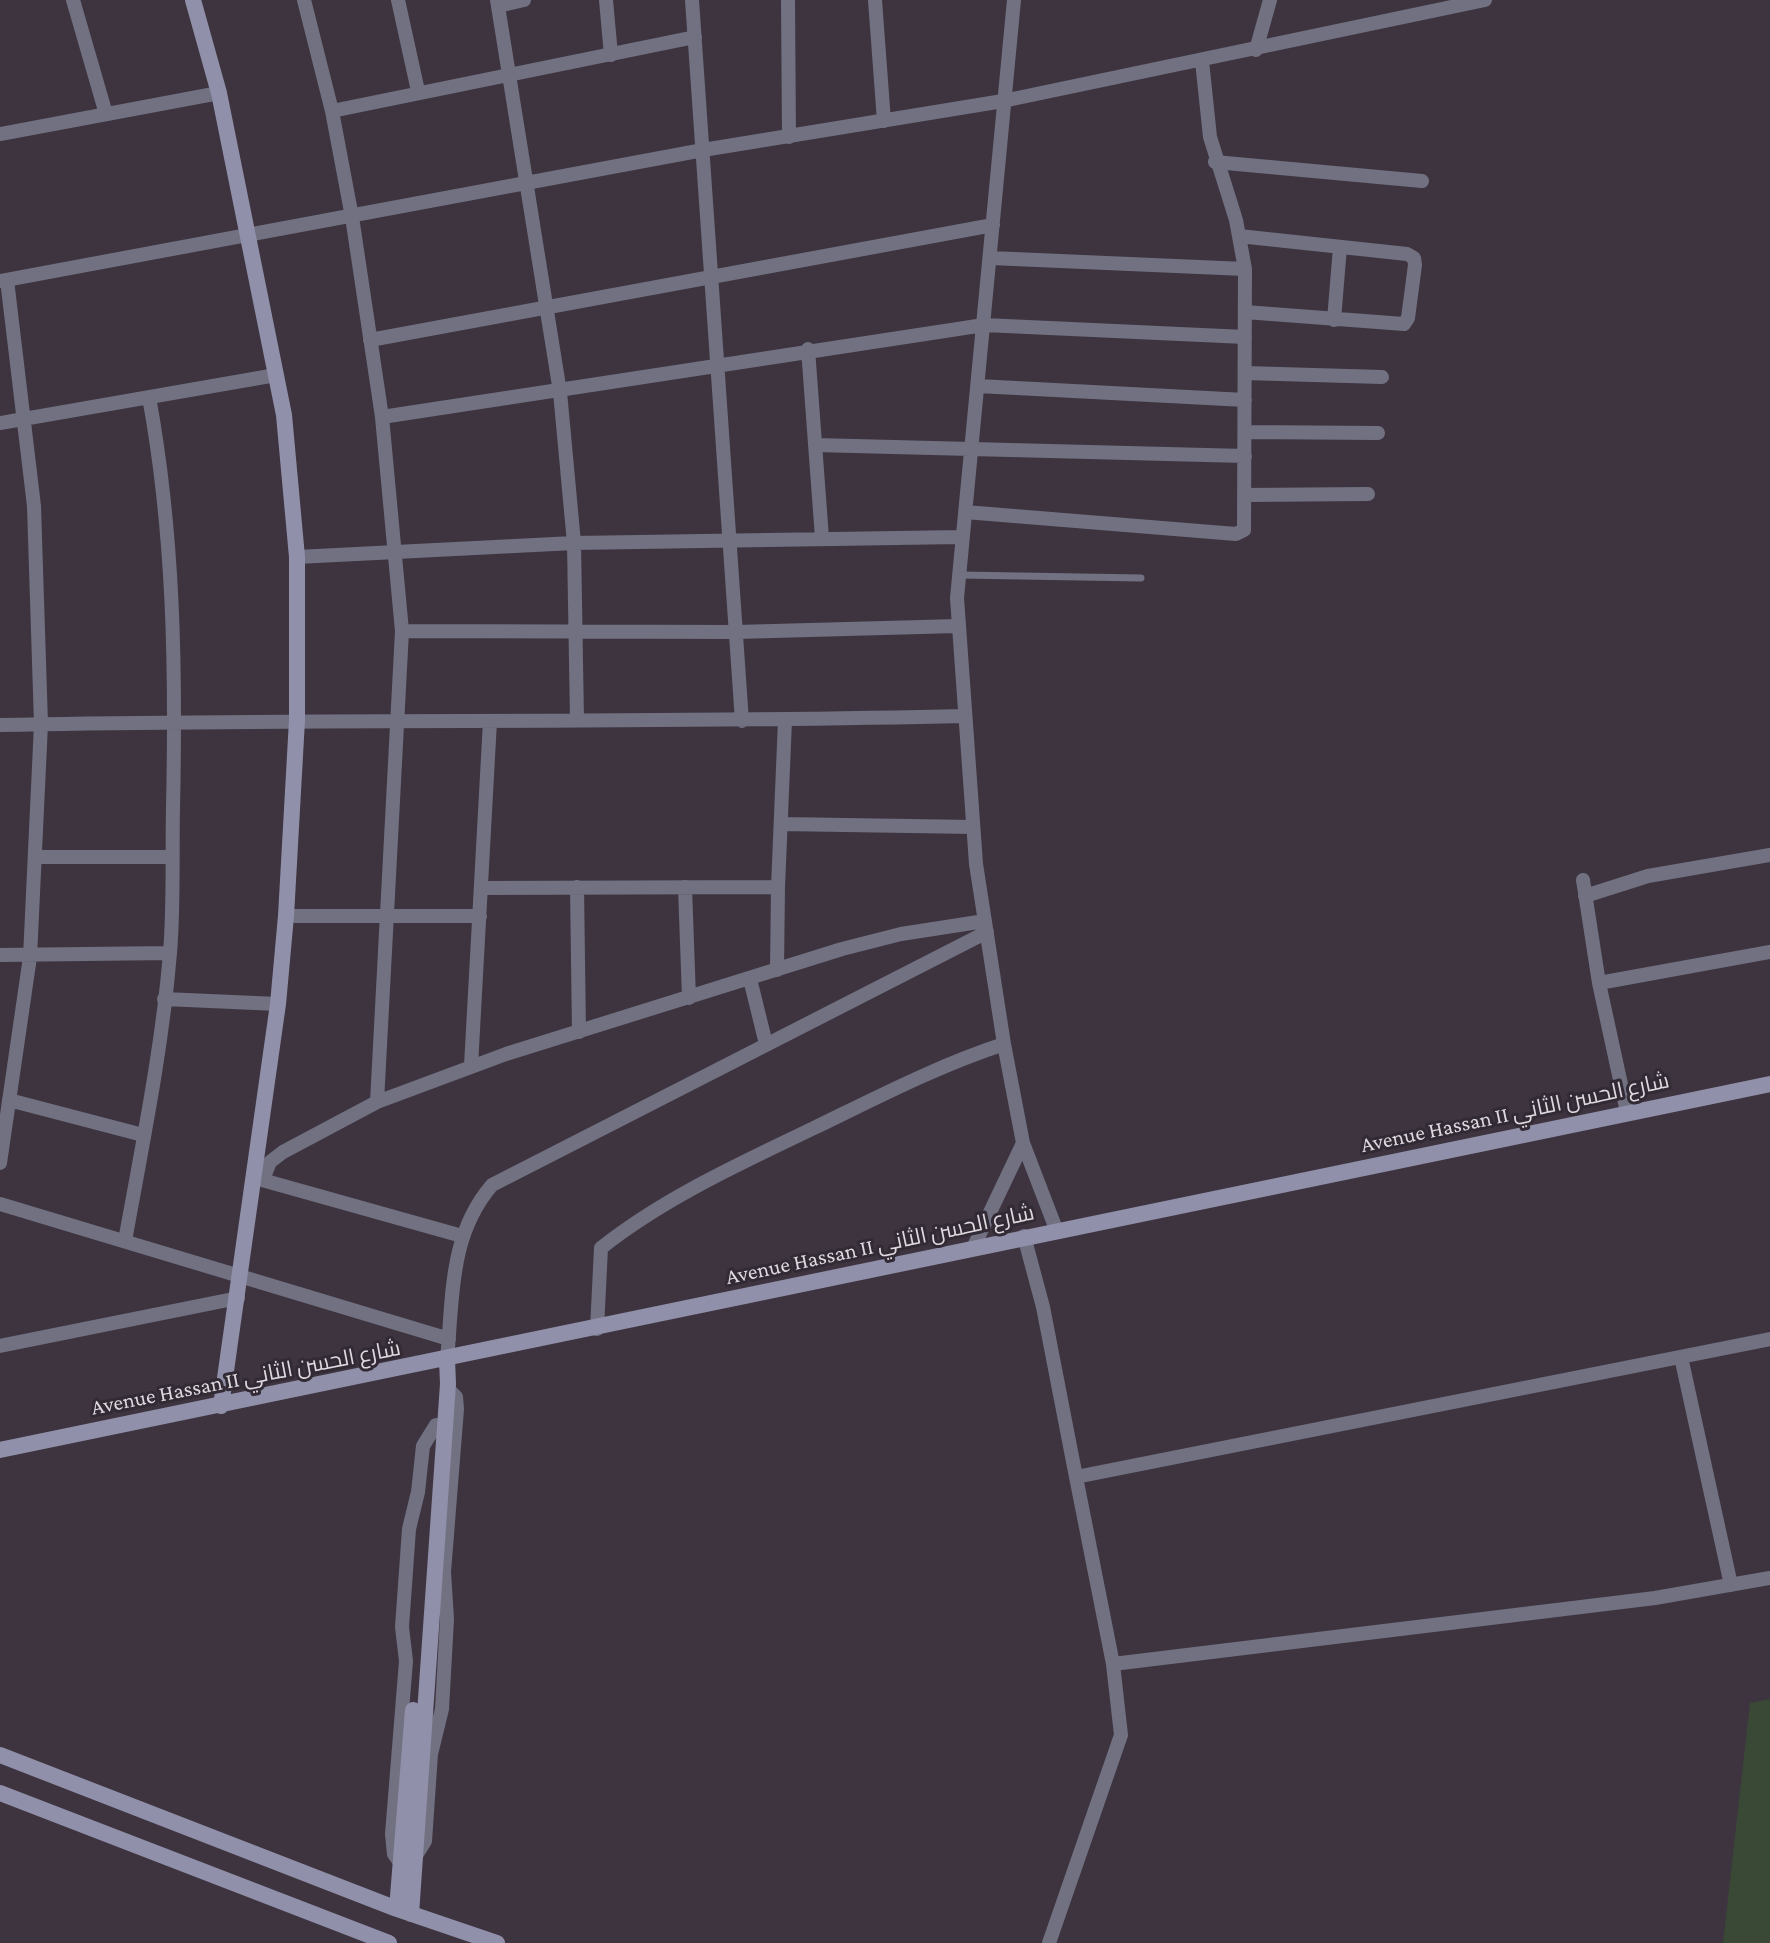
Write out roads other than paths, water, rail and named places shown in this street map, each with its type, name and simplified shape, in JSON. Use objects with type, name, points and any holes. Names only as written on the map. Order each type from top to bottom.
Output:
[{"type":"street","points":[[73,0],[106,114]]},
{"type":"street","points":[[193,0],[219,93],[284,415],[297,557],[297,720],[286,916],[257,1178],[221,1406]]},
{"type":"street","points":[[304,0],[332,111],[352,217],[382,417],[402,631],[400,721],[377,1102]]},
{"type":"street","points":[[398,0],[418,91]]},
{"type":"street","points":[[524,0],[498,3],[560,392],[579,633],[577,720]]},
{"type":"street","points":[[606,0],[611,55]]},
{"type":"street","points":[[692,0],[742,721]]},
{"type":"street","points":[[788,0],[789,137]]},
{"type":"street","points":[[875,0],[884,121]]},
{"type":"street","points":[[1014,0],[991,258],[961,537],[958,626],[973,827],[1004,1044],[1023,1143],[1056,1229]]},
{"type":"street","points":[[1256,50],[1270,0]]},
{"type":"street","points":[[0,1163],[30,957],[41,724],[34,506],[26,419],[4,280],[703,150],[1003,101],[1485,0]]},
{"type":"street","points":[[332,111],[418,91],[695,37]]},
{"type":"street","points":[[965,512],[1236,534],[1244,530],[1245,269],[1239,236],[1215,162],[1202,61]]},
{"type":"street","points":[[0,134],[219,93]]},
{"type":"street","points":[[1215,162],[1422,181]]},
{"type":"street","points":[[370,340],[993,225]]},
{"type":"street","points":[[1239,236],[1407,254],[1414,258],[1415,265],[1408,318],[1404,324],[1245,312]]},
{"type":"street","points":[[1334,320],[1340,247]]},
{"type":"street","points":[[991,258],[1245,269]]},
{"type":"street","points":[[382,417],[717,367],[808,349],[984,325],[1245,337]]},
{"type":"street","points":[[808,349],[822,538]]},
{"type":"street","points":[[1245,373],[1382,377]]},
{"type":"street","points":[[0,423],[276,375]]},
{"type":"street","points":[[978,386],[1245,400]]},
{"type":"street","points":[[125,1241],[170,953],[175,721],[173,576],[161,460],[149,397]]},
{"type":"street","points":[[1245,432],[1378,433]]},
{"type":"street","points":[[815,445],[1245,456]]},
{"type":"street","points":[[1245,495],[1368,494]]},
{"type":"street","points":[[297,557],[574,543],[730,543],[822,538],[961,537]]},
{"type":"street","points":[[402,631],[736,632],[958,626]]},
{"type":"street","points":[[0,725],[297,720],[742,721],[964,716]]},
{"type":"street","points":[[777,970],[785,720]]},
{"type":"street","points":[[471,1066],[490,721]]},
{"type":"street","points":[[781,824],[973,827]]},
{"type":"street","points":[[1585,896],[1648,876],[1770,855]]},
{"type":"street","points":[[35,857],[172,857]]},
{"type":"street","points":[[1583,880],[1599,983],[1627,1112]]},
{"type":"street","points":[[577,887],[579,1032]]},
{"type":"street","points":[[685,887],[689,998]]},
{"type":"street","points":[[481,888],[778,887]]},
{"type":"street","points":[[286,916],[480,916]]},
{"type":"street","points":[[257,1178],[283,1152],[377,1102],[471,1066],[901,934],[986,927]]},
{"type":"street","points":[[404,1912],[448,1389],[447,1359],[462,1236],[473,1207],[492,1185],[986,927]]},
{"type":"street","points":[[1599,983],[1770,952]]},
{"type":"street","points":[[0,955],[170,953]]},
{"type":"street","points":[[750,979],[766,1044]]},
{"type":"street","points":[[164,999],[278,1004]]},
{"type":"street","points":[[597,1329],[601,1248],[628,1227],[759,1155],[895,1088],[953,1061],[1004,1044]]},
{"type":"street","name":"Avenue Hassan II شارع الحسن الثاني","points":[[0,1450],[597,1329],[1056,1229],[1770,1084]]},
{"type":"street","points":[[9,1100],[143,1135]]},
{"type":"street","points":[[974,1246],[1023,1143]]},
{"type":"street","points":[[257,1178],[462,1236]]},
{"type":"street","points":[[0,1204],[449,1339]]},
{"type":"street","points":[[1024,1236],[1043,1307],[1113,1664],[1121,1735],[1049,1943]]},
{"type":"street","points":[[0,1346],[238,1298]]},
{"type":"street","points":[[1076,1477],[1770,1339]]},
{"type":"street","points":[[1681,1357],[1731,1585]]},
{"type":"street","points":[[408,1860],[438,1385],[447,1359]]},
{"type":"street","points":[[1113,1664],[1655,1598],[1770,1578]]},
{"type":"street","points":[[0,1755],[404,1912],[497,1943]]},
{"type":"street","points":[[0,1793],[384,1942]]},
{"type":"lane","points":[[958,575],[1141,578]]}]
